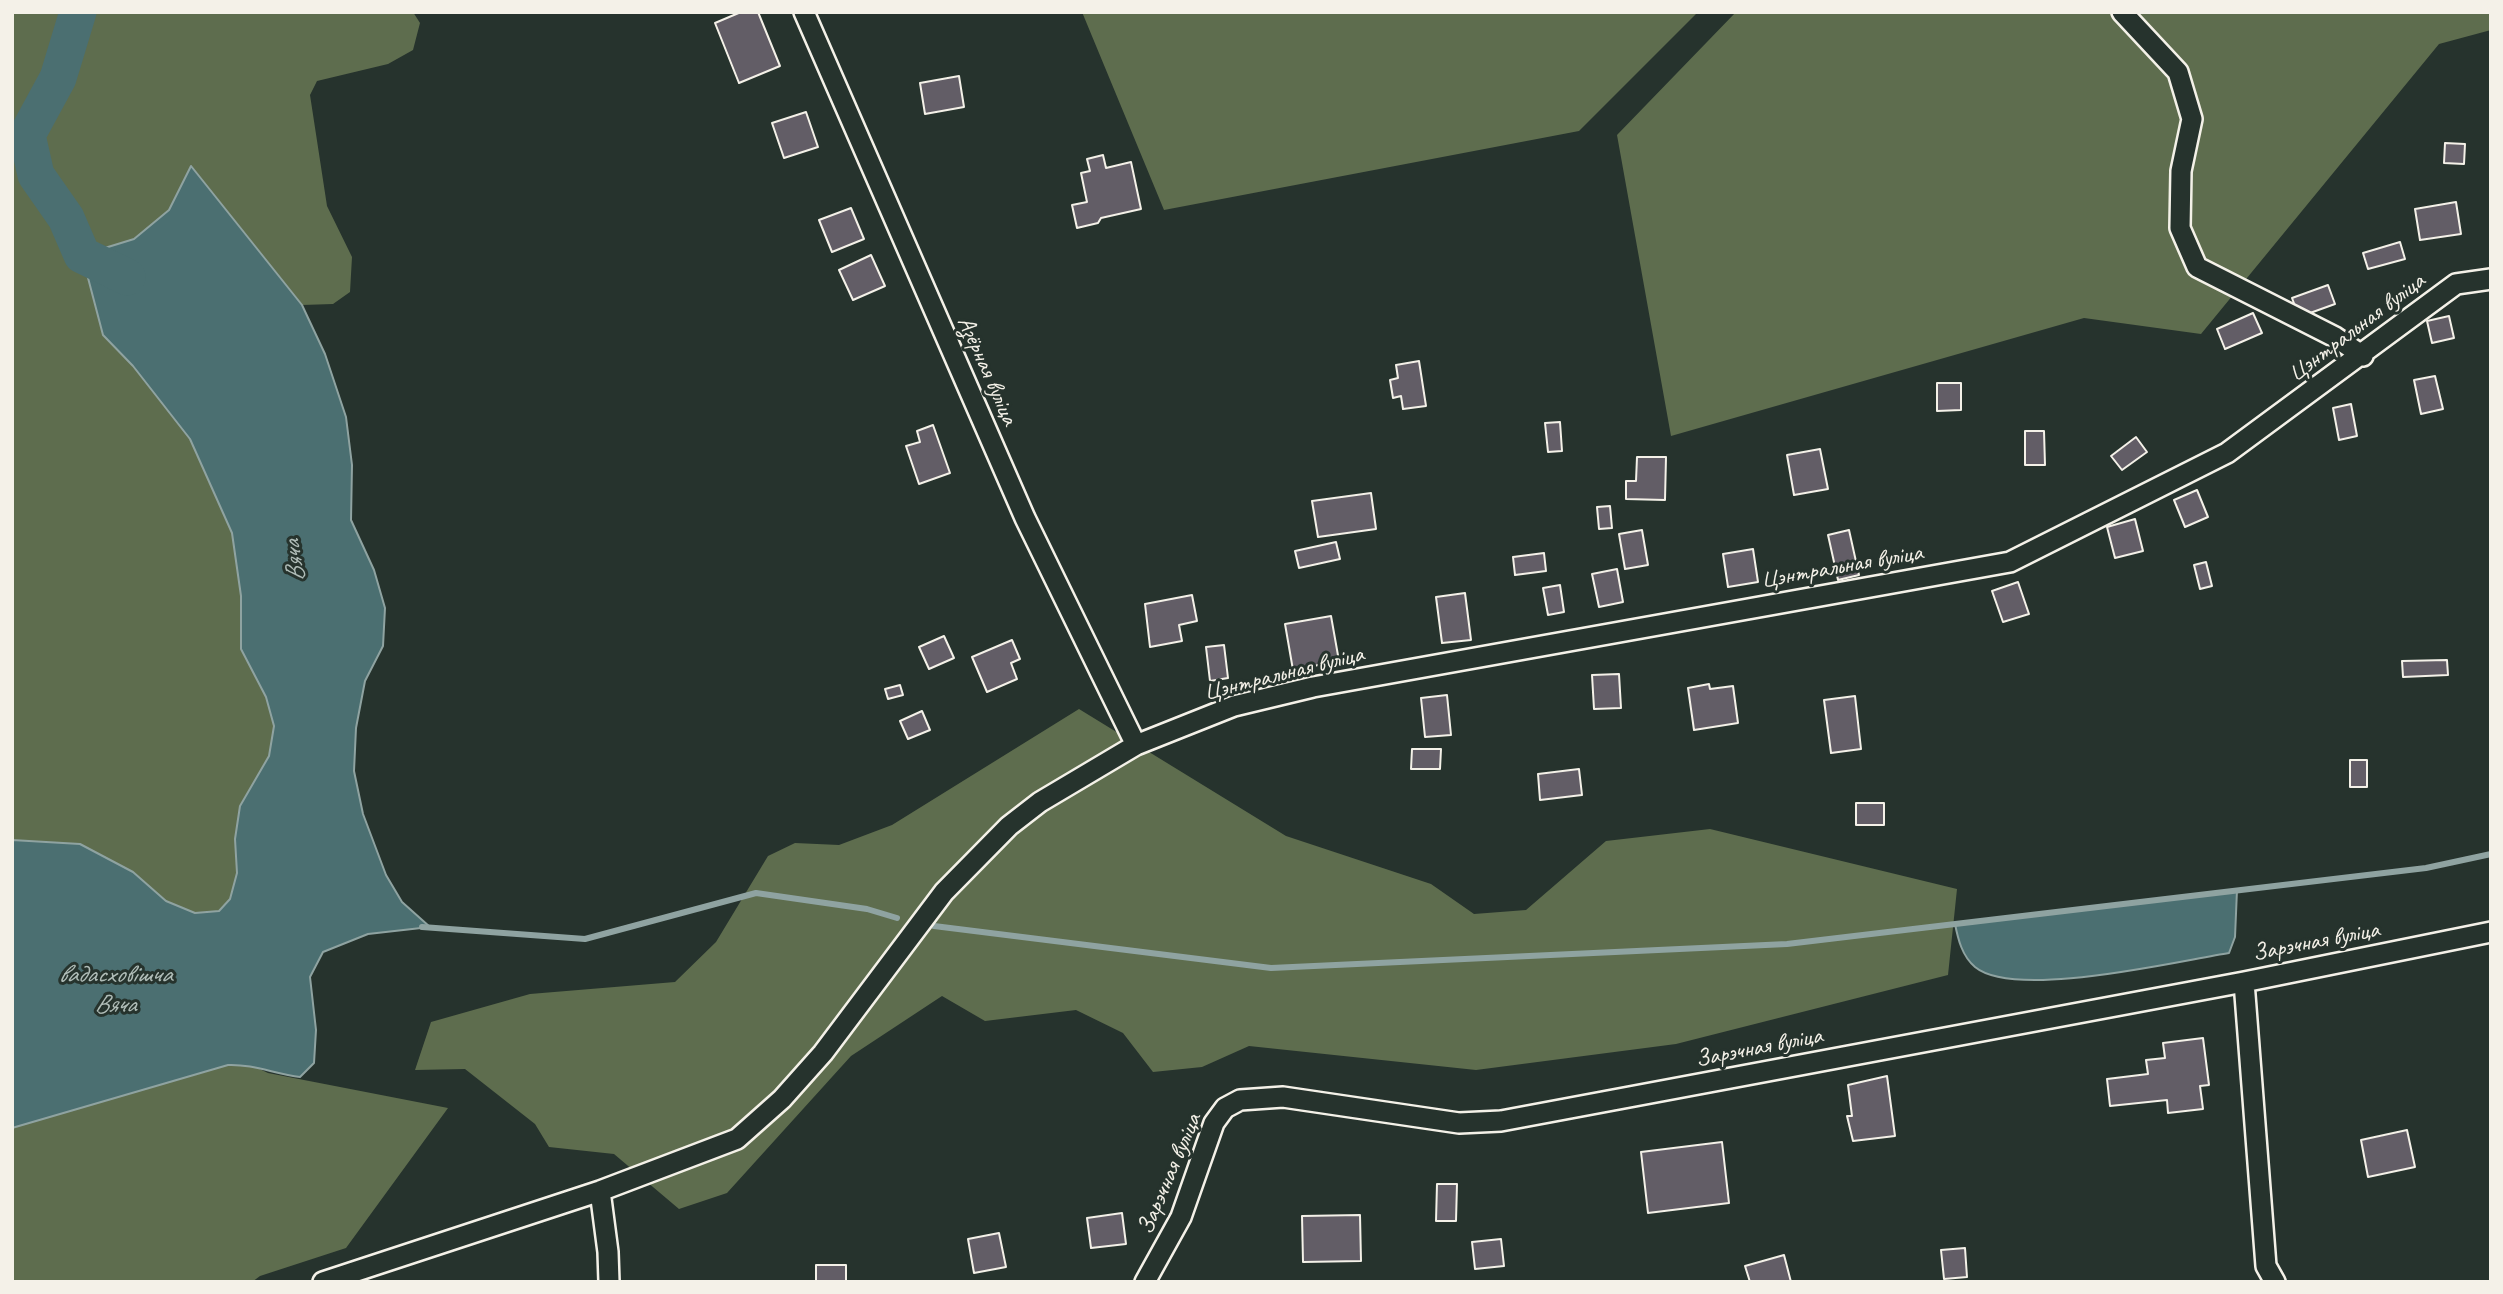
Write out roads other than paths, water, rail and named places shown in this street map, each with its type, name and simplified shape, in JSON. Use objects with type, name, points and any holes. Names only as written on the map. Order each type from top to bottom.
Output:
[{"type":"street","name":"Азёрная вуліца","points":[[804,12],[1025,518],[1136,745]]},
{"type":"street","points":[[2122,12],[2178,72],[2192,118],[2181,171],[2180,228],[2197,267],[2335,337],[2363,356]]},
{"type":"street","name":"Цэнтральная вуліца","points":[[323,1282],[600,1191],[737,1139],[782,1099],[823,1053],[944,892],[977,857],[1009,826],[1040,802],[1136,745],[1234,706],[1313,687],[2010,562],[2227,453],[2363,356],[2456,284],[2491,279]]},
{"type":"street","name":"Зарэчная вуліца","points":[[1144,1282],[1181,1217],[1214,1123],[1225,1108],[1240,1100],[1283,1097],[1459,1123],[1502,1121],[2244,982],[2491,932]]},
{"type":"street","points":[[2244,982],[2266,1266],[2275,1282]]},
{"type":"street","points":[[600,1191],[608,1252],[608,1282]]},
{"type":"water","name":"вадасховішча Вяча","points":[[191,166],[302,305],[325,354],[346,417],[352,465],[351,520],[374,570],[385,608],[383,646],[365,681],[356,728],[354,771],[363,814],[386,875],[402,902],[430,927],[368,934],[323,952],[310,977],[316,1030],[314,1063],[300,1077],[228,1065],[12,1128],[12,840],[80,844],[133,872],[166,901],[195,913],[219,911],[230,899],[237,873],[235,839],[240,806],[269,756],[274,726],[266,697],[241,649],[241,596],[232,533],[190,439],[133,366],[103,335],[82,255],[134,239],[169,210]]},
{"type":"water","points":[[2237,890],[2235,937],[2229,953],[2098,975],[2024,980],[1995,976],[1975,967],[1967,958],[1955,924]]},
{"type":"waterway","name":"Вяча","points":[[78,12],[58,78],[27,135],[36,175],[66,218],[82,255],[127,277]]},
{"type":"waterway","points":[[934,926],[1271,968],[1787,944],[2426,868],[2491,854]]},
{"type":"waterway","points":[[422,927],[585,939],[756,893],[867,909],[897,918]]}]
